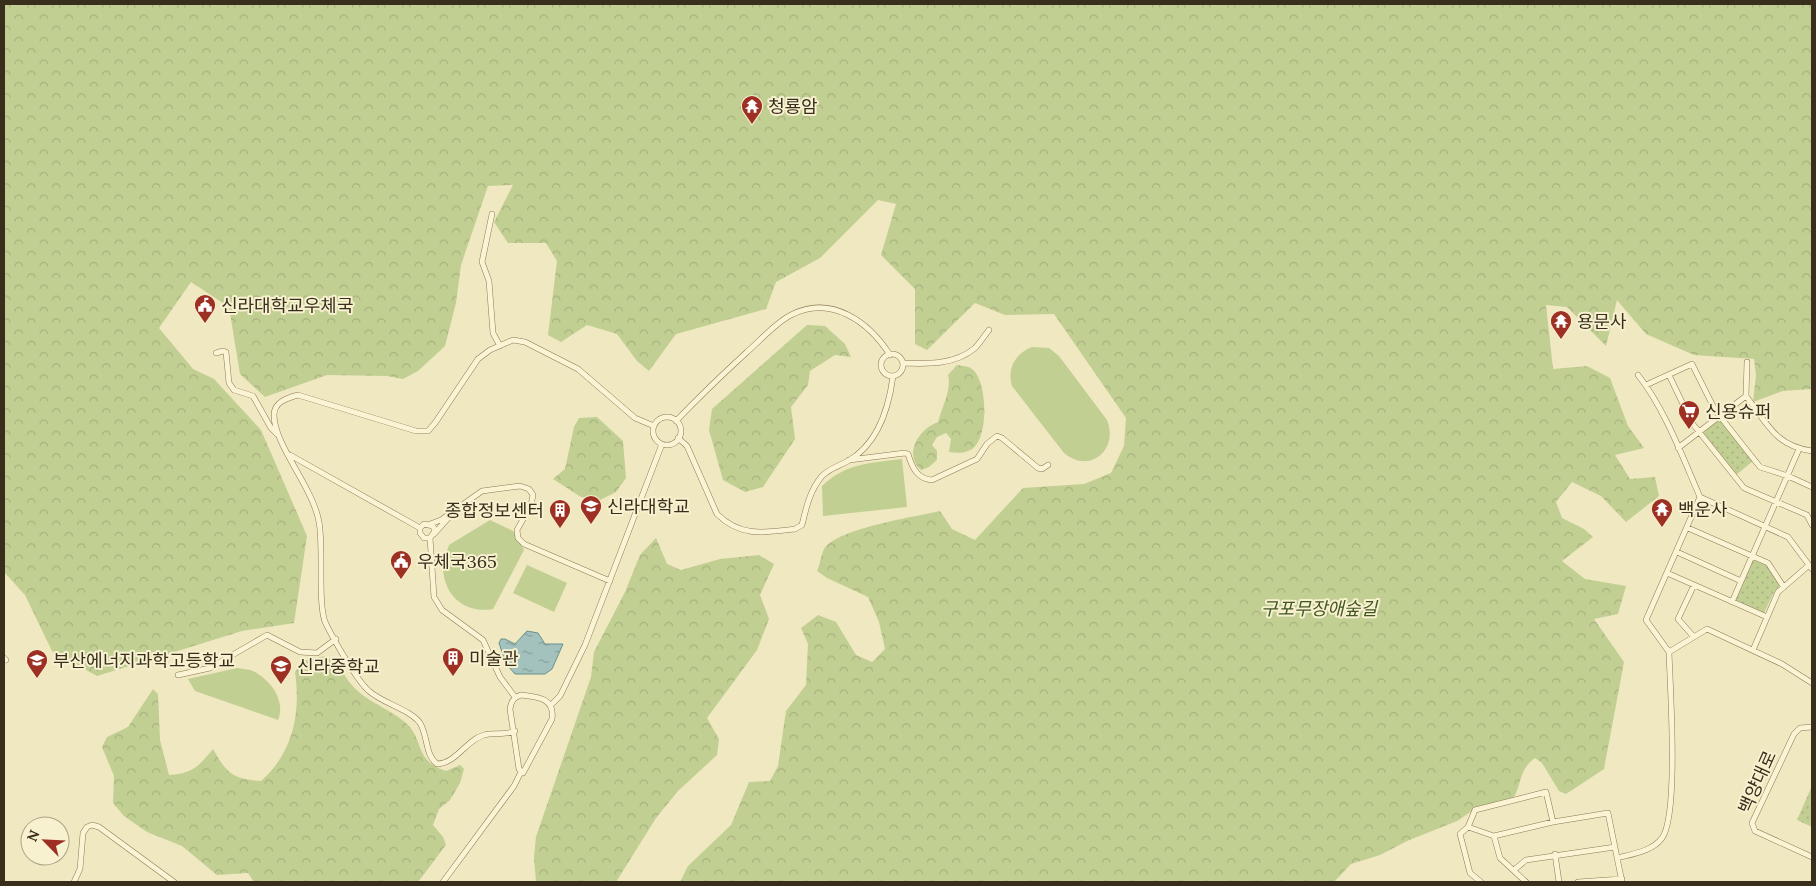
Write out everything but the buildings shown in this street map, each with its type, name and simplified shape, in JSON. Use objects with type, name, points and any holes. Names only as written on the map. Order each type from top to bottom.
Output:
[{"type":"street","points":[[492,214],[482,262],[489,281],[493,334],[500,346]]},
{"type":"street","points":[[676,421],[721,376],[791,315],[818,308],[835,310],[853,316],[873,332],[890,354],[898,356],[903,363],[901,371],[893,376],[886,374],[882,367],[883,359],[890,354]]},
{"type":"street","points":[[903,363],[944,362],[956,358],[975,348],[989,330]]},
{"type":"street","points":[[515,731],[506,735],[484,735],[448,762],[437,764],[429,753],[426,737],[420,722],[368,690],[325,623],[319,522],[314,504],[278,434],[274,412],[278,405],[288,397],[298,395],[416,431],[428,431],[478,359],[513,340],[525,342],[578,369],[635,418],[654,426]]},
{"type":"street","points":[[216,353],[226,352],[229,382],[234,390],[252,396],[271,428],[278,434]]},
{"type":"street","points":[[1747,362],[1746,396],[1781,442],[1812,451]]},
{"type":"street","points":[[1646,386],[1692,364],[1715,410],[1760,467],[1788,476],[1812,488]]},
{"type":"street","points":[[1670,375],[1692,423],[1744,488],[1776,500],[1807,515],[1812,525]]},
{"type":"street","points":[[849,461],[864,448],[877,431],[888,408],[893,376]]},
{"type":"street","points":[[1638,376],[1646,386],[1678,448],[1700,498],[1788,537],[1810,568],[1783,586],[1753,650]]},
{"type":"street","points":[[1678,448],[1746,396]]},
{"type":"street","points":[[666,418],[676,421],[681,431],[678,438],[672,444],[662,444],[654,437],[654,426],[661,419],[666,418]]},
{"type":"street","points":[[678,438],[687,446],[717,514],[735,529],[744,532],[786,530],[802,525],[806,506],[822,476],[834,466],[849,461],[905,453],[908,454],[917,474],[925,480],[932,480],[976,459],[987,444],[997,436],[1038,468],[1042,470],[1048,465]]},
{"type":"street","points":[[521,772],[526,770],[552,719],[552,704],[560,696],[585,645],[662,444]]},
{"type":"street","points":[[1732,602],[1800,449]]},
{"type":"street","points":[[289,455],[420,528],[422,536],[432,536],[453,511]]},
{"type":"street","points":[[420,528],[424,524],[430,524],[453,511],[482,491],[520,486],[529,489],[533,495],[517,530],[518,538],[524,544],[610,581]]},
{"type":"street","points":[[1618,858],[1651,846],[1661,840],[1668,826],[1672,794],[1669,652],[1646,620],[1700,498]]},
{"type":"street","points":[[430,524],[434,528],[432,536],[434,597],[442,610],[483,640],[500,677],[515,697]]},
{"type":"street","points":[[1688,528],[1768,563],[1783,586]]},
{"type":"street","points":[[1677,552],[1741,581]]},
{"type":"street","points":[[1667,573],[1767,617]]},
{"type":"street","points":[[1693,636],[1678,619],[1694,586]]},
{"type":"street","points":[[1669,652],[1706,629],[1782,664],[1812,683]]},
{"type":"street","points":[[178,675],[210,668],[267,635],[300,652],[317,653],[336,639]]},
{"type":"street","points":[[443,882],[514,786],[521,772],[510,703],[515,697],[521,695],[546,699],[552,704]]},
{"type":"street","name":"백양대로","points":[[1812,727],[1800,728],[1794,734],[1752,823],[1755,831],[1812,857]]},
{"type":"street","points":[[1481,882],[1470,873],[1460,834],[1468,827],[1475,810],[1546,792],[1553,822]]},
{"type":"street","points":[[1468,827],[1494,836],[1553,822],[1608,813],[1622,880],[1578,882]]},
{"type":"street","points":[[74,882],[80,869],[84,833],[87,827],[92,825],[99,827],[174,882]]},
{"type":"street","points":[[1494,836],[1500,858],[1526,882]]},
{"type":"street","points":[[1514,870],[1526,860],[1556,854],[1615,848]]},
{"type":"street","points":[[1556,854],[1559,882]]},
{"type":"green space","name":"구포무장애숲길","points":[[4,4],[1812,4],[1812,389],[1783,391],[1753,402],[1756,375],[1754,359],[1694,355],[1646,334],[1617,300],[1606,346],[1567,307],[1546,305],[1553,369],[1587,366],[1610,378],[1628,426],[1644,448],[1615,455],[1630,479],[1655,477],[1659,496],[1626,522],[1601,496],[1572,482],[1556,502],[1562,518],[1584,529],[1593,537],[1562,561],[1585,579],[1626,586],[1618,614],[1594,619],[1624,662],[1604,769],[1566,794],[1559,791],[1542,763],[1535,758],[1523,772],[1513,799],[1475,809],[1457,821],[1407,841],[1380,855],[1351,864],[1334,882],[680,882],[688,866],[731,825],[749,782],[770,781],[778,766],[786,711],[806,685],[808,644],[801,628],[818,615],[836,622],[856,655],[872,662],[885,649],[879,622],[868,597],[827,578],[817,571],[824,549],[832,542],[860,529],[940,511],[952,529],[975,540],[1023,488],[1084,484],[1111,473],[1124,446],[1126,418],[1054,314],[1005,315],[975,303],[927,350],[915,344],[915,289],[881,255],[896,204],[878,200],[820,258],[776,282],[766,309],[676,334],[649,371],[637,361],[617,334],[587,325],[561,342],[548,335],[557,261],[546,243],[508,243],[494,222],[513,185],[488,186],[461,265],[456,303],[445,346],[418,371],[403,379],[387,376],[327,375],[265,397],[240,374],[229,307],[191,282],[159,328],[193,369],[214,379],[261,430],[307,536],[294,623],[242,631],[97,676],[52,651],[25,595],[4,572]]},
{"type":"green space","points":[[807,325],[825,326],[845,344],[851,357],[835,355],[810,371],[808,385],[791,407],[795,439],[763,487],[745,492],[723,480],[709,430],[712,409]]},
{"type":"green space","points":[[1032,347],[1049,348],[1059,356],[1107,420],[1110,431],[1109,440],[1106,449],[1100,456],[1092,460],[1083,461],[1074,459],[1064,453],[1012,386],[1011,373],[1014,362],[1021,354]]},
{"type":"green space","points":[[957,365],[972,369],[981,385],[984,397],[984,422],[978,443],[966,452],[949,452],[951,439],[946,433],[937,437],[932,445],[937,451],[937,460],[929,467],[921,470],[913,457],[913,450],[925,430],[938,422],[948,392],[948,375]]},
{"type":"green space","points":[[597,417],[623,441],[626,478],[616,492],[600,500],[581,497],[553,479],[565,469],[574,427],[579,418]]},
{"type":"green space","points":[[1720,418],[1753,461],[1736,475],[1704,433],[1701,435]]},
{"type":"green space","points":[[902,459],[907,507],[823,516],[822,486],[831,478],[859,465]]},
{"type":"green space","points":[[490,520],[513,531],[524,550],[493,609],[474,609],[465,606],[452,595],[444,578],[444,562],[449,545]]},
{"type":"green space","points":[[656,538],[667,564],[681,570],[720,559],[759,555],[774,564],[760,595],[769,619],[757,650],[707,718],[719,739],[717,755],[678,791],[656,818],[616,882],[536,882],[534,857],[536,837],[591,677],[594,652],[625,592],[640,555]]},
{"type":"green space","points":[[1753,560],[1766,565],[1780,585],[1774,592],[1764,613],[1736,600]]},
{"type":"green space","points":[[527,565],[567,583],[554,612],[513,593]]},
{"type":"green space","points":[[325,656],[337,665],[351,684],[364,696],[402,719],[408,725],[413,731],[421,751],[429,762],[446,771],[460,765],[464,769],[460,783],[450,800],[439,809],[433,825],[443,837],[446,845],[418,882],[254,882],[248,873],[217,875],[182,846],[147,832],[124,816],[113,803],[114,776],[102,747],[107,737],[128,727],[153,689],[158,694],[160,740],[169,775],[189,771],[213,749],[222,764],[232,774],[244,779],[261,781],[281,758],[292,731],[297,702],[295,672],[303,661]]},
{"type":"green space","points":[[237,668],[253,671],[271,685],[280,706],[278,720],[195,691],[188,679]]},
{"type":"green space","points":[[1812,786],[1812,827],[1797,820]]},
{"type":"water","points":[[527,631],[538,633],[545,644],[563,644],[552,669],[545,674],[515,674],[506,664],[499,643],[501,639],[515,644]]},
{"type":"place","name":"청룡암","points":[[752,125]]},
{"type":"place","name":"신라대학교우체국","points":[[205,324]]},
{"type":"place","name":"용문사","points":[[1561,340]]},
{"type":"place","name":"신용슈퍼","points":[[1689,430]]},
{"type":"place","name":"신라대학교","points":[[591,525]]},
{"type":"place","name":"백운사","points":[[1662,528]]},
{"type":"place","name":"종합정보센터","points":[[560,529]]},
{"type":"place","name":"우체국365","points":[[401,580]]},
{"type":"place","name":"미술관","points":[[453,677]]},
{"type":"place","name":"부산에너지과학고등학교","points":[[37,679]]},
{"type":"place","name":"신라중학교","points":[[281,685]]}]
